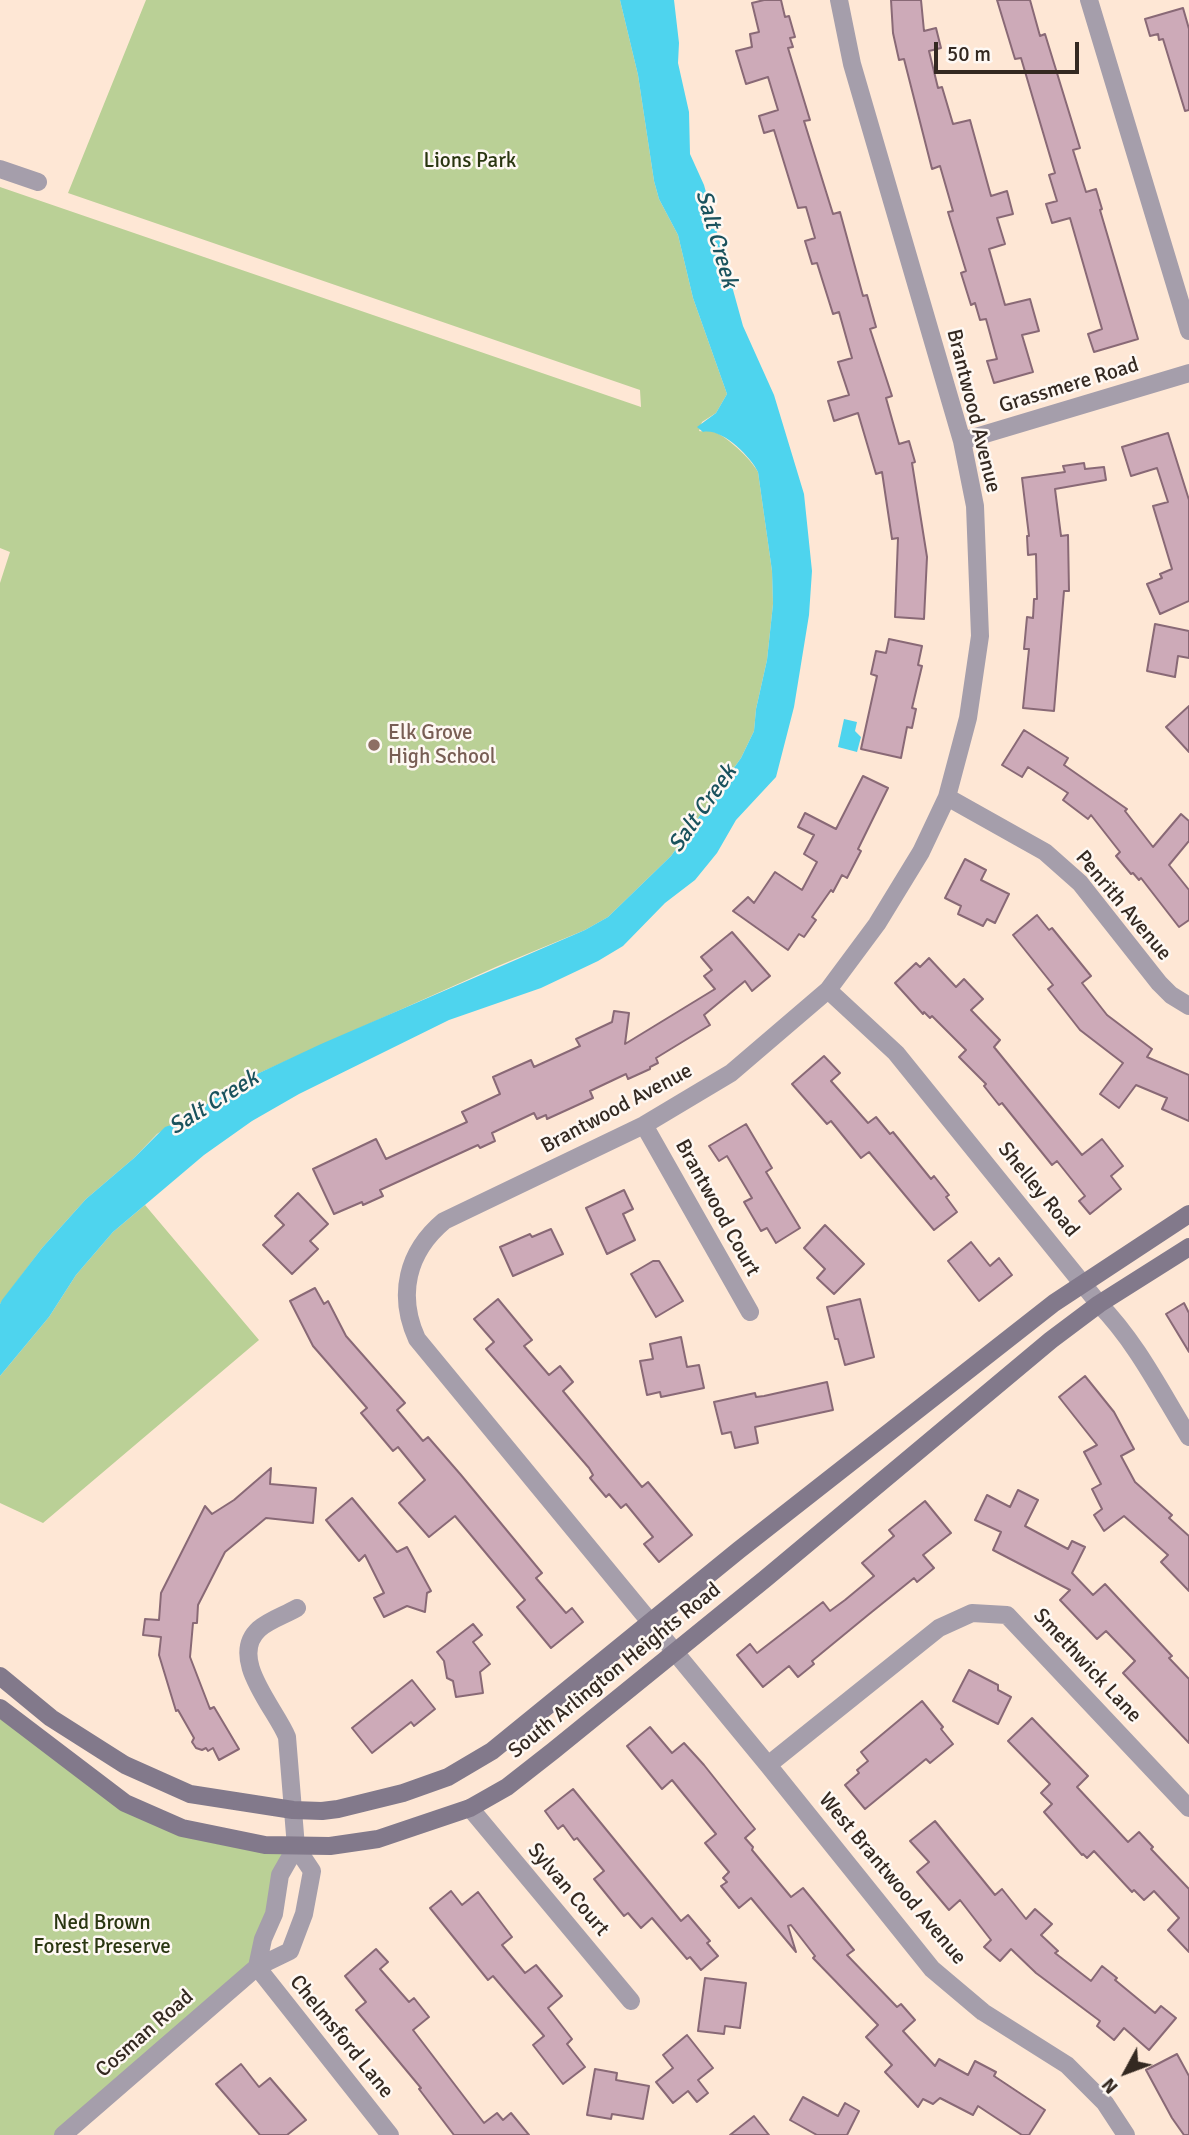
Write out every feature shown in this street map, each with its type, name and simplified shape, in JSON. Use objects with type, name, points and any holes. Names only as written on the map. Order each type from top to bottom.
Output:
[{"type":"main road","name":"South Arlington Heights Road","points":[[0,1676],[51,1718],[136,1770],[190,1794],[293,1810],[322,1811],[403,1793],[448,1777],[492,1751],[771,1525],[1083,1282],[1189,1214]]},
{"type":"main road","name":"South Arlington Heights Road","points":[[0,1708],[125,1803],[182,1828],[265,1845],[330,1846],[378,1839],[470,1808],[506,1787],[553,1751],[1051,1340],[1099,1304],[1189,1247]]},
{"type":"street","name":"Brantwood Avenue","points":[[650,1623],[417,1339],[409,1319],[406,1298],[409,1270],[414,1256],[432,1231],[444,1221],[644,1125],[731,1073],[828,990],[877,924],[921,852],[947,797],[968,718],[980,636],[975,506],[962,442],[852,65],[839,0]]},
{"type":"street","points":[[1089,0],[1189,331]]},
{"type":"street","points":[[0,169],[38,182]]},
{"type":"street","name":"Grassmere Road","points":[[962,442],[1189,373]]},
{"type":"street","name":"Penrith Avenue","points":[[947,797],[1045,852],[1080,883],[1159,983],[1171,995],[1189,1006]]},
{"type":"street","name":"Shelley Road","points":[[828,990],[897,1053],[1114,1320],[1187,1429]]},
{"type":"street","name":"Brantwood Court","points":[[644,1125],[750,1312]]},
{"type":"street","points":[[257,1967],[263,1939],[274,1914],[280,1875],[296,1847],[287,1737],[281,1722],[252,1679],[248,1650],[252,1637],[260,1628],[297,1608]]},
{"type":"street","name":"Smethwick Lane","points":[[768,1765],[939,1628],[972,1613],[1007,1615],[1189,1808]]},
{"type":"street","name":"West Brantwood Avenue","points":[[650,1623],[932,1969],[983,2012],[1067,2065],[1105,2103],[1126,2135]]},
{"type":"street","name":"Sylvan Court","points":[[470,1808],[631,2001]]},
{"type":"street","name":"Cosman Road","points":[[63,2135],[257,1967],[290,1951],[304,1914],[312,1871],[296,1847]]},
{"type":"street","name":"Chelmsford Lane","points":[[257,1967],[390,2135]]},
{"type":"green space","name":"Elk Grove High School","points":[[146,0],[620,0],[638,75],[654,181],[659,199],[678,235],[693,298],[727,394],[716,413],[702,422],[699,431],[711,431],[723,437],[744,454],[758,472],[772,571],[773,604],[767,660],[754,731],[741,758],[671,856],[608,917],[585,930],[257,1074],[215,1098],[186,1120],[174,1123],[157,1134],[134,1158],[86,1199],[42,1248],[0,1304],[0,583],[10,552],[0,548],[0,187],[641,407],[640,390],[68,193]]},
{"type":"green space","points":[[145,1205],[259,1340],[43,1523],[0,1503],[0,1376],[49,1317],[76,1275],[113,1232]]},
{"type":"green space","name":"Ned Brown Forest Preserve","points":[[0,1710],[44,1747],[182,1828],[296,1847],[257,1967],[63,2135],[0,2135]]},
{"type":"water","name":"Salt Creek","points":[[620,0],[674,0],[679,43],[678,63],[689,112],[690,154],[704,185],[743,326],[774,395],[804,494],[812,571],[809,615],[794,707],[776,777],[736,820],[717,853],[695,880],[665,903],[623,946],[541,988],[449,1020],[299,1094],[252,1121],[204,1155],[113,1232],[76,1275],[49,1317],[0,1376],[2,1300],[42,1248],[86,1199],[165,1127],[186,1120],[215,1098],[257,1074],[585,930],[608,917],[671,856],[741,758],[754,731],[767,660],[773,604],[772,571],[758,472],[735,444],[718,434],[703,432],[697,427],[716,413],[727,394],[693,298],[678,235],[659,199],[654,181],[638,75]]},
{"type":"water","points":[[844,719],[857,722],[855,731],[861,737],[857,752],[838,747]]},
{"type":"building","points":[[781,0],[785,17],[789,16],[795,37],[790,38],[793,47],[788,48],[810,120],[804,121],[833,214],[840,212],[863,296],[867,295],[876,327],[870,329],[892,396],[886,398],[899,444],[909,441],[915,462],[912,463],[927,557],[924,619],[895,617],[898,538],[892,539],[882,472],[876,474],[858,413],[834,421],[828,401],[849,395],[838,362],[852,358],[839,312],[833,314],[817,263],[812,264],[805,241],[815,238],[806,207],[798,208],[774,130],[764,133],[759,116],[778,110],[768,77],[746,84],[736,51],[752,47],[750,34],[759,32],[752,3]]},
{"type":"building","points":[[891,0],[921,0],[924,31],[936,28],[941,48],[929,51],[938,88],[942,87],[953,124],[970,120],[991,196],[1007,191],[1013,214],[997,218],[1005,244],[989,249],[1005,305],[1030,299],[1039,331],[1022,335],[1033,372],[994,383],[987,361],[997,359],[986,319],[980,320],[975,303],[971,305],[961,273],[966,271],[948,212],[953,211],[940,166],[932,169],[904,59],[899,60],[893,33]]},
{"type":"building","points":[[997,0],[1030,0],[1040,36],[1045,34],[1080,148],[1073,150],[1086,192],[1096,189],[1138,339],[1094,352],[1088,334],[1102,329],[1070,218],[1052,223],[1046,204],[1057,201],[1049,175],[1055,173],[1021,58],[1015,59]]},
{"type":"building","points":[[1183,8],[1189,29],[1189,110],[1185,111],[1163,39],[1159,40],[1158,34],[1150,36],[1145,19]]},
{"type":"building","points":[[1168,433],[1189,500],[1189,601],[1160,614],[1147,584],[1162,578],[1160,574],[1172,569],[1153,506],[1168,502],[1157,468],[1131,476],[1122,447]]},
{"type":"building","points":[[1084,463],[1085,469],[1104,467],[1106,480],[1055,489],[1061,536],[1068,535],[1069,591],[1064,591],[1054,711],[1023,708],[1029,649],[1024,649],[1027,617],[1033,618],[1034,599],[1037,599],[1036,554],[1028,555],[1029,536],[1022,478],[1065,472],[1063,466]]},
{"type":"building","points":[[1155,624],[1189,631],[1189,658],[1178,656],[1175,677],[1147,671]]},
{"type":"building","points":[[889,639],[922,646],[918,665],[922,666],[912,708],[916,709],[912,728],[907,727],[901,758],[861,749],[877,676],[871,674],[876,651],[886,653]]},
{"type":"building","points":[[1189,706],[1189,752],[1166,727]]},
{"type":"building","points":[[1024,730],[1068,758],[1064,765],[1127,809],[1125,811],[1153,847],[1181,814],[1189,821],[1189,841],[1169,865],[1189,890],[1189,920],[1179,927],[1141,878],[1139,880],[1131,874],[1116,856],[1120,852],[1091,815],[1088,819],[1063,800],[1068,793],[1028,767],[1022,777],[1002,765]]},
{"type":"building","points":[[863,776],[888,788],[858,849],[861,851],[847,878],[842,875],[833,892],[831,890],[812,917],[816,920],[804,937],[799,934],[788,950],[733,911],[748,897],[754,903],[775,872],[802,890],[817,862],[804,854],[814,835],[798,827],[805,813],[836,829]]},
{"type":"building","points":[[965,859],[986,870],[981,880],[1009,894],[995,923],[987,919],[983,926],[958,914],[961,906],[945,898]]},
{"type":"building","points":[[1037,915],[1049,930],[1052,928],[1091,976],[1082,983],[1107,1015],[1152,1049],[1147,1057],[1189,1075],[1189,1121],[1162,1109],[1167,1098],[1136,1085],[1119,1108],[1100,1094],[1123,1063],[1080,1030],[1048,989],[1053,985],[1013,935]]},
{"type":"building","points":[[732,932],[770,976],[752,991],[745,981],[704,1015],[710,1025],[656,1058],[658,1063],[650,1069],[628,1079],[626,1074],[590,1091],[593,1098],[547,1119],[546,1115],[537,1119],[534,1113],[492,1133],[495,1141],[480,1148],[478,1145],[380,1190],[383,1196],[334,1214],[313,1169],[376,1139],[386,1159],[467,1122],[462,1112],[500,1094],[493,1077],[531,1060],[534,1067],[580,1046],[576,1039],[612,1022],[614,1011],[629,1013],[625,1044],[715,989],[704,976],[712,970],[701,957]]},
{"type":"building","points":[[929,958],[956,987],[964,979],[983,999],[971,1010],[1000,1040],[994,1047],[1082,1155],[1102,1139],[1123,1166],[1111,1176],[1121,1189],[1090,1214],[1079,1201],[1085,1196],[1057,1161],[1052,1165],[1002,1103],[999,1105],[984,1086],[986,1084],[959,1057],[966,1050],[932,1016],[930,1018],[924,1012],[923,1014],[895,983],[916,963],[920,967]]},
{"type":"building","points":[[824,1056],[840,1073],[831,1081],[868,1123],[876,1117],[890,1134],[893,1132],[931,1179],[934,1176],[949,1195],[946,1197],[957,1212],[934,1230],[869,1152],[861,1158],[831,1121],[827,1124],[792,1084]]},
{"type":"building","points":[[746,1124],[772,1168],[766,1172],[800,1228],[776,1243],[767,1228],[761,1231],[744,1202],[752,1198],[727,1156],[719,1161],[709,1146]]},
{"type":"building","points":[[624,1190],[633,1209],[623,1214],[635,1240],[607,1254],[586,1208]]},
{"type":"building","points":[[298,1193],[328,1224],[310,1241],[318,1249],[292,1274],[263,1245],[284,1225],[275,1216]]},
{"type":"building","points":[[825,1225],[864,1264],[834,1294],[817,1278],[825,1269],[804,1248]]},
{"type":"building","points":[[551,1229],[563,1254],[513,1276],[500,1247],[530,1234],[532,1237]]},
{"type":"building","points":[[971,1242],[990,1266],[999,1258],[1012,1275],[979,1301],[948,1261]]},
{"type":"building","points":[[653,1261],[659,1261],[683,1301],[656,1317],[631,1274]]},
{"type":"building","points":[[315,1288],[324,1304],[328,1301],[346,1336],[405,1403],[397,1410],[423,1441],[428,1437],[461,1475],[542,1573],[536,1578],[566,1613],[572,1608],[583,1622],[551,1648],[517,1607],[525,1600],[455,1516],[429,1537],[399,1503],[425,1480],[398,1447],[393,1451],[361,1413],[367,1408],[313,1346],[290,1301]]},
{"type":"building","points":[[498,1299],[532,1340],[524,1346],[549,1375],[560,1366],[573,1382],[563,1391],[642,1487],[648,1482],[692,1535],[659,1562],[644,1544],[653,1537],[626,1504],[621,1508],[609,1494],[606,1497],[590,1478],[593,1475],[589,1468],[486,1349],[494,1342],[474,1319]]},
{"type":"building","points":[[860,1299],[874,1357],[845,1365],[827,1307]]},
{"type":"building","points":[[1184,1303],[1189,1313],[1189,1352],[1166,1314]]},
{"type":"building","points":[[681,1337],[687,1367],[699,1365],[704,1388],[661,1397],[660,1392],[647,1395],[640,1361],[653,1359],[650,1344]]},
{"type":"building","points":[[1085,1376],[1114,1412],[1134,1449],[1121,1456],[1135,1482],[1172,1515],[1169,1518],[1189,1536],[1189,1591],[1161,1562],[1168,1555],[1124,1516],[1104,1531],[1094,1515],[1102,1509],[1092,1489],[1101,1484],[1084,1452],[1097,1445],[1059,1397]]},
{"type":"building","points":[[827,1382],[833,1410],[755,1427],[758,1443],[735,1448],[731,1432],[722,1434],[714,1402],[755,1393],[756,1397],[764,1396]]},
{"type":"building","points":[[271,1468],[270,1484],[316,1488],[313,1523],[266,1518],[225,1552],[198,1605],[197,1623],[193,1623],[190,1657],[210,1709],[214,1707],[239,1749],[219,1760],[213,1748],[202,1750],[196,1748],[192,1742],[194,1738],[178,1710],[176,1711],[159,1655],[161,1637],[143,1635],[145,1619],[159,1620],[161,1593],[205,1506],[212,1514],[234,1500]]},
{"type":"building","points":[[1018,1490],[1038,1500],[1025,1526],[1068,1549],[1072,1541],[1085,1547],[1072,1573],[1093,1595],[1105,1584],[1172,1656],[1169,1658],[1189,1679],[1189,1743],[1123,1673],[1135,1661],[1106,1631],[1097,1639],[1060,1600],[1070,1590],[993,1550],[1001,1532],[975,1520],[987,1495],[1010,1507]]},
{"type":"building","points":[[352,1498],[397,1552],[407,1547],[431,1591],[427,1593],[425,1612],[407,1606],[384,1617],[374,1598],[384,1593],[365,1555],[359,1561],[326,1520]]},
{"type":"building","points":[[925,1501],[951,1533],[923,1555],[934,1568],[917,1582],[914,1578],[812,1661],[814,1664],[798,1677],[789,1666],[763,1687],[737,1655],[750,1644],[757,1653],[823,1602],[830,1611],[845,1600],[874,1576],[862,1563],[894,1536],[889,1530]]},
{"type":"building","points":[[473,1624],[482,1635],[473,1642],[490,1664],[480,1672],[483,1693],[456,1697],[453,1681],[447,1678],[444,1661],[437,1652]]},
{"type":"building","points":[[969,1670],[998,1685],[998,1690],[1011,1697],[998,1724],[953,1701]]},
{"type":"building","points":[[412,1680],[435,1709],[414,1726],[411,1722],[372,1753],[352,1728]]},
{"type":"building","points":[[922,1701],[953,1744],[930,1763],[926,1759],[865,1809],[845,1785],[868,1761],[861,1752]]},
{"type":"building","points":[[1032,1718],[1088,1776],[1077,1787],[1128,1842],[1139,1832],[1153,1847],[1151,1849],[1189,1889],[1189,1952],[1168,1930],[1179,1918],[1154,1891],[1144,1900],[1134,1890],[1132,1892],[1094,1851],[1087,1858],[1082,1855],[1044,1812],[1052,1804],[1041,1793],[1050,1784],[1008,1741]]},
{"type":"building","points":[[650,1727],[672,1753],[684,1743],[704,1765],[755,1829],[745,1838],[753,1847],[752,1850],[791,1897],[803,1888],[854,1950],[847,1955],[897,2007],[901,2004],[915,2020],[903,2031],[935,2066],[939,2059],[968,2075],[975,2061],[996,2072],[994,2076],[1045,2110],[1029,2135],[1022,2135],[978,2106],[973,2115],[940,2098],[933,2104],[923,2099],[918,2107],[885,2072],[892,2065],[866,2037],[878,2025],[813,1958],[815,1956],[791,1925],[788,1926],[796,1952],[751,1898],[739,1908],[721,1886],[727,1882],[723,1878],[729,1872],[705,1843],[716,1834],[672,1780],[662,1789],[627,1746]]},
{"type":"building","points":[[573,1789],[681,1921],[688,1915],[710,1941],[707,1943],[718,1956],[701,1970],[690,1957],[687,1959],[652,1918],[641,1928],[628,1913],[624,1916],[594,1879],[604,1871],[577,1838],[574,1840],[563,1825],[558,1829],[545,1811]]},
{"type":"building","points":[[935,1821],[995,1895],[1002,1889],[1026,1919],[1035,1909],[1052,1924],[1041,1935],[1058,1951],[1055,1953],[1091,1981],[1102,1966],[1155,2013],[1161,2006],[1176,2018],[1149,2050],[1124,2028],[1114,2040],[1097,2026],[1100,2021],[1036,1973],[1011,1949],[1000,1961],[984,1947],[991,1940],[960,1900],[949,1910],[917,1872],[929,1862],[910,1841]]},
{"type":"building","points":[[451,1891],[462,1905],[478,1892],[512,1937],[502,1945],[525,1973],[536,1965],[562,1996],[548,2008],[572,2039],[567,2044],[585,2067],[563,2084],[533,2045],[544,2036],[493,1976],[488,1980],[430,1908]]},
{"type":"building","points":[[376,1949],[388,1962],[380,1969],[409,2002],[414,1998],[429,2017],[413,2030],[484,2123],[497,2113],[503,2120],[511,2113],[529,2135],[454,2135],[419,2089],[421,2088],[356,2010],[366,2002],[345,1976]]},
{"type":"building","points":[[705,1978],[746,1983],[740,2028],[725,2026],[724,2034],[698,2031]]},
{"type":"building","points":[[687,2035],[713,2068],[698,2080],[708,2093],[697,2102],[688,2091],[673,2103],[656,2082],[673,2068],[663,2055]]},
{"type":"building","points":[[1177,2054],[1189,2076],[1189,2135],[1184,2135],[1172,2118],[1146,2070]]},
{"type":"building","points":[[241,2064],[259,2087],[270,2078],[306,2120],[287,2135],[260,2135],[216,2084]]},
{"type":"building","points":[[595,2069],[617,2073],[616,2080],[649,2086],[643,2119],[612,2114],[611,2119],[587,2115]]},
{"type":"building","points":[[803,2097],[838,2116],[845,2103],[859,2111],[847,2135],[817,2135],[790,2120]]},
{"type":"building","points":[[754,2116],[769,2135],[730,2135]]},
{"type":"place","name":"Elk Grove High School","points":[[374,745]]},
{"type":"park label","name":"Lions Park","points":[[470,161]]}]
